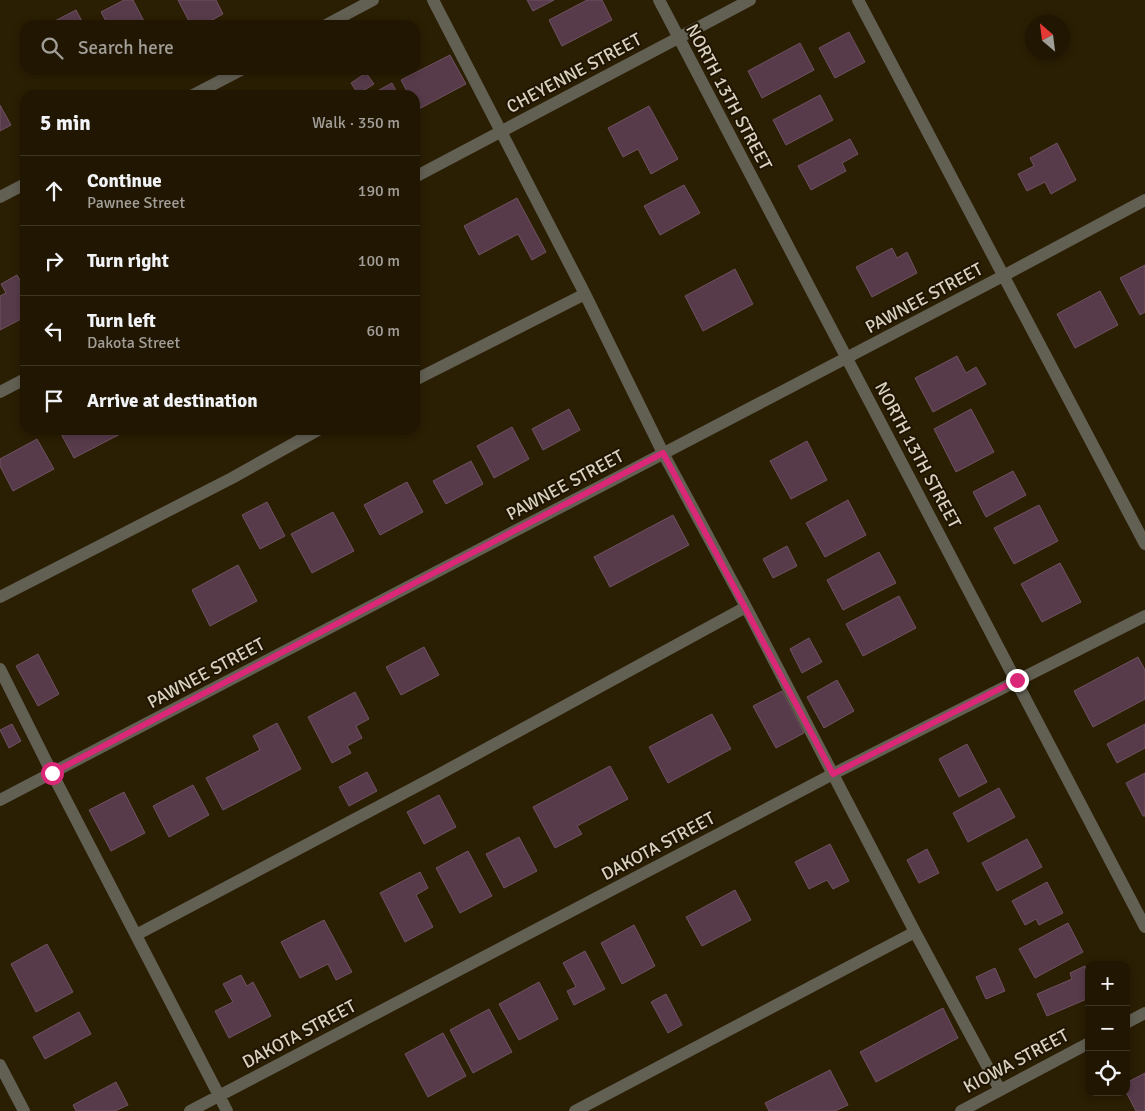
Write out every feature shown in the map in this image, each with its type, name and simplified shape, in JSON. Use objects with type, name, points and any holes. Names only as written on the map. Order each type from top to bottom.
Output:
[{"type":"street","points":[[335,20],[373,0]]},
{"type":"street","points":[[433,0],[585,294],[663,453],[1000,1090]]},
{"type":"street","name":"NORTH 13TH STREET","points":[[659,0],[1145,927]]},
{"type":"street","name":"CHEYENNE STREET","points":[[420,174],[750,0]]},
{"type":"street","points":[[858,0],[1145,544]]},
{"type":"street","points":[[203,90],[231,75]]},
{"type":"street","points":[[0,197],[20,187]]},
{"type":"street","name":"PAWNEE STREET","points":[[0,800],[847,358],[1145,200]]},
{"type":"street","points":[[420,377],[585,294]]},
{"type":"street","points":[[0,392],[20,382]]},
{"type":"street","points":[[0,597],[232,478],[309,435]]},
{"type":"street","points":[[136,935],[438,775],[746,607]]},
{"type":"street","name":"DAKOTA STREET","points":[[190,1111],[833,774],[1145,616]]},
{"type":"street","points":[[0,668],[52,773],[227,1111]]},
{"type":"street","points":[[575,1111],[915,932]]},
{"type":"street","points":[[1130,1020],[1145,1012]]},
{"type":"street","name":"KIOWA STREET","points":[[961,1111],[1085,1044]]},
{"type":"street","points":[[0,1064],[24,1111]]},
{"type":"building","points":[[124,0],[133,0],[143,20],[105,20],[101,12]]},
{"type":"building","points":[[178,0],[216,0],[223,14],[212,20],[188,20]]},
{"type":"building","points":[[527,0],[554,0],[533,11]]},
{"type":"building","points":[[587,0],[602,0],[612,20],[562,46],[549,20]]},
{"type":"building","points":[[76,10],[81,20],[57,20]]},
{"type":"building","points":[[849,32],[865,62],[835,78],[819,48]]},
{"type":"building","points":[[800,43],[814,70],[762,98],[748,71]]},
{"type":"building","points":[[450,55],[466,84],[420,108],[420,90],[406,90],[401,80],[411,75],[420,75],[420,70]]},
{"type":"building","points":[[363,75],[367,75],[374,84],[364,90],[355,90],[351,83]]},
{"type":"building","points":[[392,83],[396,90],[379,90]]},
{"type":"building","points":[[820,95],[833,120],[786,145],[773,120]]},
{"type":"building","points":[[0,105],[11,125],[0,131]]},
{"type":"building","points":[[649,106],[678,159],[651,174],[638,149],[623,157],[608,128]]},
{"type":"building","points":[[850,139],[858,154],[842,163],[846,171],[811,190],[798,166]]},
{"type":"building","points":[[1057,143],[1076,180],[1051,194],[1045,182],[1027,191],[1018,174],[1034,166],[1030,158]]},
{"type":"building","points":[[684,185],[700,213],[660,235],[644,206]]},
{"type":"building","points":[[517,198],[546,252],[532,260],[518,234],[479,255],[464,226]]},
{"type":"building","points":[[892,248],[897,258],[907,252],[917,273],[872,297],[856,267]]},
{"type":"building","points":[[1145,265],[1145,312],[1140,315],[1120,278]]},
{"type":"building","points":[[735,269],[753,304],[703,331],[685,296]]},
{"type":"building","points":[[17,275],[20,280],[20,320],[0,330],[0,296],[6,293],[1,284]]},
{"type":"building","points":[[1100,291],[1118,325],[1075,348],[1057,314]]},
{"type":"building","points":[[957,356],[966,373],[976,367],[986,384],[933,412],[915,378]]},
{"type":"building","points":[[569,409],[580,430],[543,450],[532,429]]},
{"type":"building","points":[[971,409],[994,452],[956,472],[934,429]]},
{"type":"building","points":[[512,427],[529,459],[494,478],[477,446]]},
{"type":"building","points":[[62,435],[118,435],[74,458]]},
{"type":"building","points":[[37,439],[54,469],[13,491],[0,466],[0,459]]},
{"type":"building","points":[[807,441],[827,480],[791,499],[770,461]]},
{"type":"building","points":[[471,461],[483,484],[446,504],[433,481]]},
{"type":"building","points":[[1013,471],[1026,495],[986,517],[973,492]]},
{"type":"building","points":[[407,482],[423,512],[380,535],[364,505]]},
{"type":"building","points":[[848,500],[866,535],[825,557],[806,523]]},
{"type":"building","points":[[267,502],[285,536],[260,549],[242,515]]},
{"type":"building","points":[[1039,505],[1058,541],[1014,564],[994,528]]},
{"type":"building","points":[[333,512],[354,551],[312,573],[291,534]]},
{"type":"building","points":[[673,515],[689,545],[610,587],[594,557]]},
{"type":"building","points":[[787,546],[797,566],[773,578],[763,559]]},
{"type":"building","points":[[879,552],[896,583],[843,610],[827,580]]},
{"type":"building","points":[[1060,563],[1081,602],[1042,622],[1021,584]]},
{"type":"building","points":[[238,565],[257,601],[210,626],[192,590]]},
{"type":"building","points":[[899,596],[916,628],[863,656],[846,624]]},
{"type":"building","points":[[809,638],[822,662],[802,673],[790,649]]},
{"type":"building","points":[[424,647],[439,675],[401,695],[386,667]]},
{"type":"building","points":[[38,654],[59,694],[38,706],[16,666]]},
{"type":"building","points":[[1138,657],[1145,670],[1145,699],[1093,727],[1074,691]]},
{"type":"building","points":[[837,680],[854,711],[824,728],[807,697]]},
{"type":"building","points":[[782,691],[804,733],[776,748],[753,706]]},
{"type":"building","points":[[355,692],[369,719],[356,726],[362,738],[347,746],[351,753],[332,763],[308,717]]},
{"type":"building","points":[[712,714],[731,749],[668,783],[649,747]]},
{"type":"building","points":[[277,723],[301,769],[223,810],[206,778],[260,750],[253,736]]},
{"type":"building","points":[[12,724],[21,741],[9,748],[0,730]]},
{"type":"building","points":[[1145,724],[1145,748],[1117,763],[1107,744]]},
{"type":"building","points":[[967,744],[987,782],[959,797],[939,759]]},
{"type":"building","points":[[610,766],[628,799],[577,826],[582,834],[555,848],[533,807]]},
{"type":"building","points":[[367,772],[377,791],[349,806],[339,787]]},
{"type":"building","points":[[1145,773],[1145,816],[1143,816],[1126,783]]},
{"type":"building","points":[[193,785],[209,815],[169,837],[153,806]]},
{"type":"building","points":[[999,788],[1015,817],[968,842],[953,813]]},
{"type":"building","points":[[124,792],[145,833],[111,851],[89,810]]},
{"type":"building","points":[[439,795],[456,827],[424,844],[407,812]]},
{"type":"building","points":[[519,837],[537,871],[504,888],[486,854]]},
{"type":"building","points":[[1027,839],[1042,867],[997,891],[982,863]]},
{"type":"building","points":[[830,844],[849,881],[833,889],[827,880],[809,889],[795,862]]},
{"type":"building","points":[[927,849],[939,873],[919,883],[907,860]]},
{"type":"building","points":[[468,851],[492,896],[460,913],[436,868]]},
{"type":"building","points":[[420,872],[428,888],[416,895],[433,927],[405,942],[380,893]]},
{"type":"building","points":[[1047,882],[1063,913],[1039,925],[1036,919],[1025,925],[1012,901]]},
{"type":"building","points":[[735,890],[751,920],[702,946],[686,917]]},
{"type":"building","points":[[324,920],[352,972],[336,980],[328,964],[300,978],[281,942]]},
{"type":"building","points":[[1068,923],[1083,952],[1035,978],[1019,949]]},
{"type":"building","points":[[634,925],[655,966],[622,984],[601,943]]},
{"type":"building","points":[[47,944],[73,992],[36,1012],[11,964]]},
{"type":"building","points":[[585,951],[605,989],[574,1005],[567,991],[576,987],[563,963]]},
{"type":"building","points":[[1085,966],[1085,1000],[1047,1016],[1037,994],[1072,979],[1070,973]]},
{"type":"building","points":[[995,968],[1005,991],[986,999],[976,977]]},
{"type":"building","points":[[241,975],[247,986],[253,982],[271,1016],[229,1038],[215,1011],[233,1002],[223,984]]},
{"type":"building","points":[[539,982],[558,1019],[519,1040],[499,1004]]},
{"type":"building","points":[[666,994],[682,1025],[668,1033],[651,1002]]},
{"type":"building","points":[[943,1008],[958,1038],[876,1082],[860,1052]]},
{"type":"building","points":[[489,1009],[512,1052],[473,1073],[450,1030]]},
{"type":"building","points":[[79,1012],[91,1034],[45,1059],[33,1037]]},
{"type":"building","points":[[443,1033],[466,1076],[428,1097],[405,1054]]},
{"type":"building","points":[[830,1070],[848,1105],[835,1111],[769,1111],[765,1103]]},
{"type":"building","points":[[1145,1073],[1145,1111],[1136,1111],[1128,1096],[1130,1096],[1130,1081]]},
{"type":"building","points":[[116,1082],[128,1105],[115,1111],[76,1111],[73,1105]]},
{"type":"route","points":[[52,773],[663,453],[833,774],[1017,680]]}]
